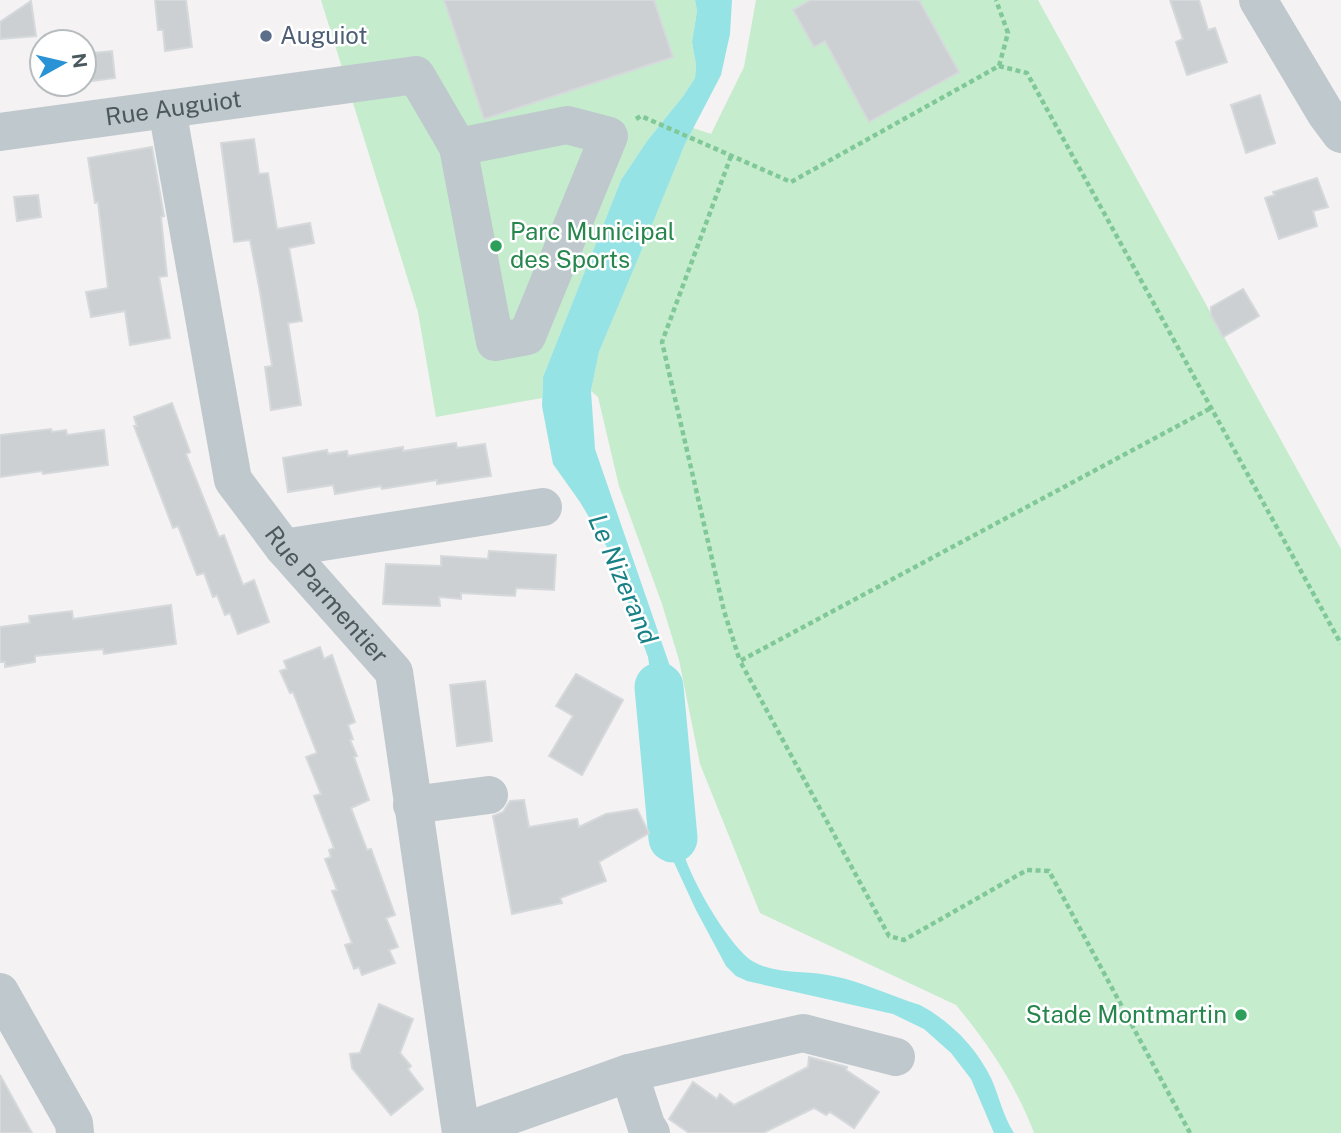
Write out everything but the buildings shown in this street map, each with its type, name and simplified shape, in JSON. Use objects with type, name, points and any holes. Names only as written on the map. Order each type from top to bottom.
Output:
[{"type":"street","points":[[1258,0],[1326,114],[1341,134]]},
{"type":"street","name":"Rue Auguiot","points":[[0,132],[416,75],[458,147]]},
{"type":"street","name":"Rue Parmentier","points":[[167,108],[233,480],[284,548],[394,672],[461,1133]]},
{"type":"street","points":[[567,125],[609,136],[527,337],[495,342],[458,147],[567,125]]},
{"type":"street","points":[[284,548],[543,507]]},
{"type":"street","points":[[412,805],[489,795]]},
{"type":"street","points":[[0,992],[74,1124],[75,1133]]},
{"type":"street","points":[[461,1133],[629,1073],[803,1033],[896,1056]]},
{"type":"street","points":[[629,1073],[651,1133]]},
{"type":"path","points":[[996,0],[1008,33],[999,66]]},
{"type":"path","points":[[659,124],[791,182],[999,66],[1027,73],[1341,644]]},
{"type":"path","points":[[731,156],[662,342],[724,611],[740,661],[889,936],[904,940],[1027,870],[1049,871],[1190,1133]]},
{"type":"path","points":[[740,661],[1211,408]]},
{"type":"green space","name":"Parc Municipal des Sports","points":[[321,0],[695,0],[697,11],[692,42],[695,78],[621,180],[543,377],[542,398],[436,417],[418,312]]},
{"type":"green space","points":[[756,0],[1038,0],[1341,549],[1341,1133],[1034,1133],[1001,1066],[956,1005],[760,913],[700,764],[679,660],[662,604],[619,486],[598,397],[591,391],[599,352],[685,144],[693,128],[711,134],[744,67]]},
{"type":"water","points":[[695,0],[732,0],[730,34],[721,75],[685,144],[599,352],[591,391],[595,449],[675,681],[678,753],[653,756],[652,683],[648,657],[608,549],[553,464],[542,406],[543,377],[621,180],[695,78],[692,42],[697,11]]},
{"type":"water","points":[[679,770],[679,823],[683,853],[709,907],[732,941],[744,954],[763,966],[844,979],[931,1011],[952,1027],[978,1056],[991,1078],[1014,1133],[994,1133],[971,1079],[951,1053],[924,1029],[893,1014],[747,981],[736,976],[726,966],[671,856],[654,772]]},
{"type":"waterway","name":"Le Nizerand","points":[[659,687],[673,838]]},
{"type":"place","name":"Auguiot","points":[[266,36]]},
{"type":"place","name":"Parc Municipal des Sports","points":[[496,246]]},
{"type":"place","name":"Stade Montmartin","points":[[1241,1015]]}]
